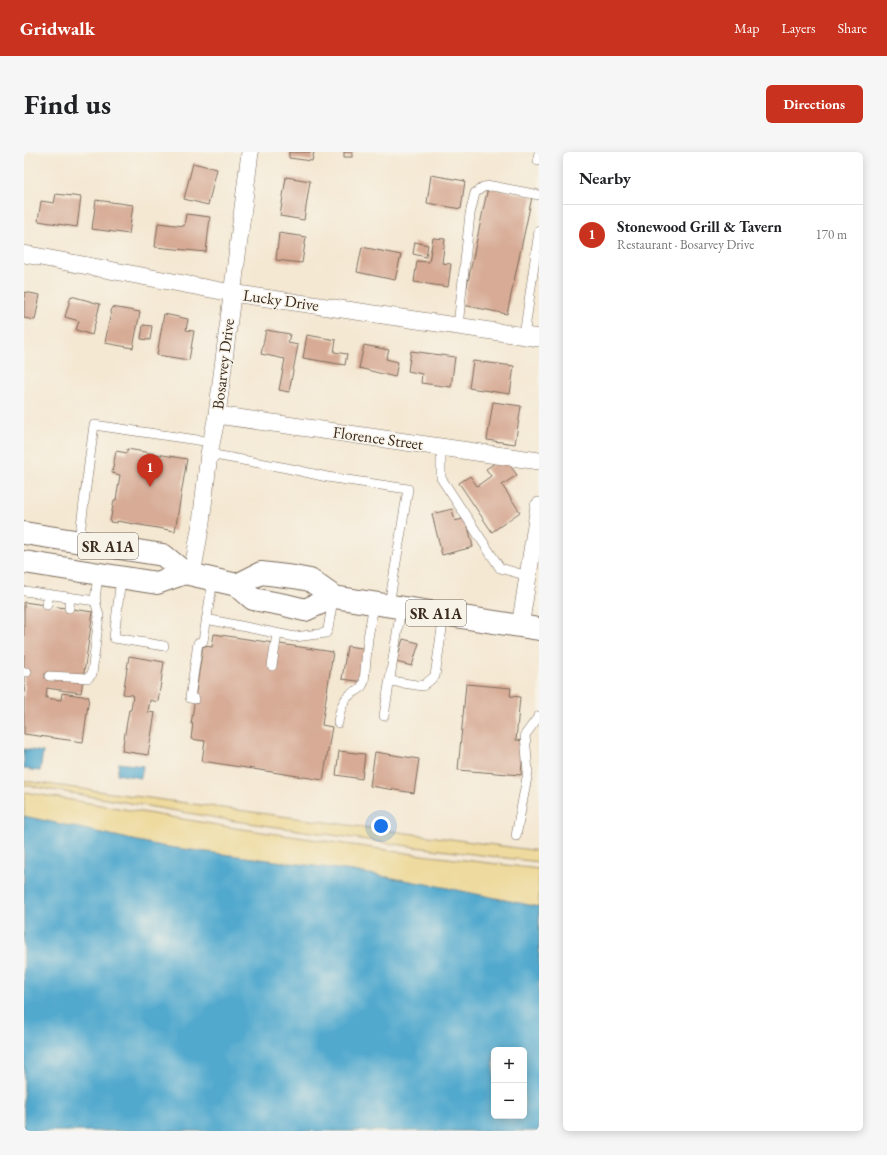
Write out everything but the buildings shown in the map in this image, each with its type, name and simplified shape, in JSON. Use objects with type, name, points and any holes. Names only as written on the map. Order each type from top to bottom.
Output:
[{"type":"main road","name":"SR A1A","points":[[24,533],[163,555],[196,576],[237,585],[253,598],[305,610],[334,597]]},
{"type":"main road","name":"SR A1A","points":[[24,562],[157,583],[196,576]]},
{"type":"main road","name":"SR A1A","points":[[237,585],[261,573],[294,577],[310,580],[334,597],[529,628]]},
{"type":"street","name":"Bosarvey Drive","points":[[196,576],[210,448],[217,415],[250,152]]},
{"type":"street","name":"Lucky Drive","points":[[24,254],[232,293],[531,337]]},
{"type":"street","name":"Florence Street","points":[[217,415],[539,461]]},
{"type":"street","points":[[529,628],[528,576],[539,506]]},
{"type":"lane","points":[[458,326],[470,214],[475,193],[483,186],[492,186],[539,195]]},
{"type":"lane","points":[[531,337],[539,231]]},
{"type":"lane","points":[[79,541],[94,425],[210,448],[327,477],[408,488],[388,606],[390,681],[384,716]]},
{"type":"lane","points":[[441,447],[440,478],[500,568],[528,576]]},
{"type":"lane","points":[[49,676],[88,678],[92,674],[99,616],[96,601],[98,574]]},
{"type":"lane","points":[[195,698],[190,698],[198,643],[203,641],[206,619],[196,576]]},
{"type":"lane","points":[[121,578],[114,638],[164,646]]},
{"type":"lane","points":[[24,593],[49,594],[96,601]]},
{"type":"lane","points":[[47,605],[49,594]]},
{"type":"lane","points":[[69,608],[70,597]]},
{"type":"lane","points":[[206,619],[295,637],[326,633],[334,597]]},
{"type":"lane","points":[[338,723],[345,701],[350,695],[362,688],[364,682],[368,638],[388,606]]},
{"type":"lane","points":[[390,681],[423,686],[435,676],[444,615]]},
{"type":"lane","points":[[272,666],[277,634]]},
{"type":"lane","points":[[516,836],[528,772],[525,735],[539,716]]},
{"type":"sand","points":[[24,781],[539,851],[539,862],[415,847],[235,821],[24,785]]},
{"type":"sand","points":[[24,792],[235,828],[414,854],[539,869],[539,959],[24,881]]},
{"type":"water","points":[[24,749],[43,752],[40,771],[24,769]]},
{"type":"water","points":[[119,763],[143,766],[141,778],[117,774]]},
{"type":"water","points":[[24,816],[161,846],[353,871],[438,886],[539,907],[539,1131],[24,1131]]},
{"type":"place","name":"Stonewood Grill & Tavern","points":[[150,487]]}]
